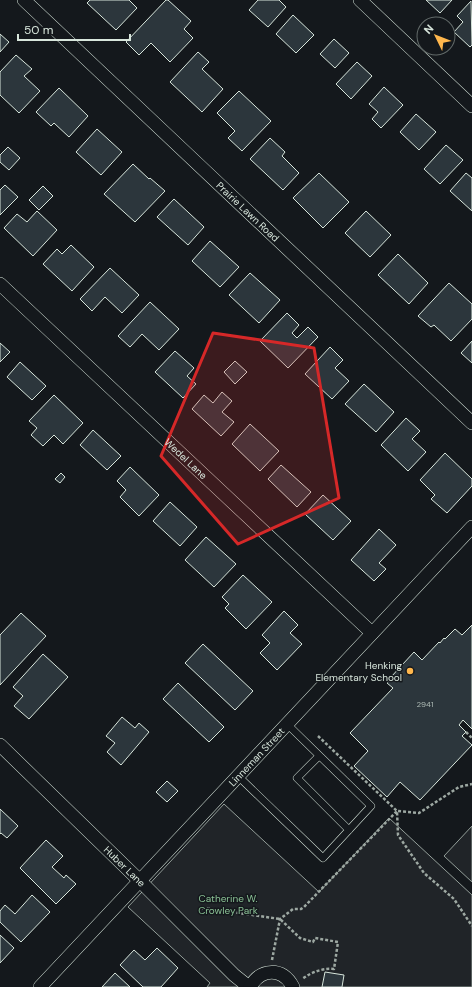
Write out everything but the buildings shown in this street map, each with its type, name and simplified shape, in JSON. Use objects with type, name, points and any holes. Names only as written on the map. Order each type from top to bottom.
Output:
[{"type":"street","name":"Prairie Lawn Road","points":[[24,0],[472,423]]},
{"type":"street","points":[[360,0],[472,106]]},
{"type":"street","name":"Wedel Lane","points":[[0,284],[372,633]]},
{"type":"street","name":"Linneman Street","points":[[40,987],[472,527]]},
{"type":"street","name":"Huber Lane","points":[[0,746],[140,881],[234,976],[249,987],[260,975],[268,973],[283,975],[289,981],[296,984]]},
{"type":"lane","points":[[238,776],[323,858],[372,806],[287,724]]},
{"type":"lane","points":[[319,756],[297,778],[349,830]]},
{"type":"path","points":[[466,732],[472,738]]},
{"type":"path","points":[[318,736],[397,811],[419,813],[459,787],[472,784]]},
{"type":"path","points":[[272,960],[280,919],[293,909],[304,907],[397,811]]},
{"type":"path","points":[[397,811],[398,835],[424,873],[454,899],[472,926]]},
{"type":"path","points":[[202,909],[204,908],[280,919],[300,938],[313,942],[315,938],[338,942],[334,969],[326,968],[313,972],[296,984]]},
{"type":"highlighted area","points":[[213,333],[314,348],[339,498],[238,544],[161,456]]},
{"type":"green space","name":"Catherine W. Crowley Park","points":[[224,804],[319,892],[389,818],[472,895],[472,987],[207,987],[210,983],[128,907]]},
{"type":"green space","points":[[472,826],[472,882],[444,856]]},
{"type":"place","name":"Henking Elementary School","points":[[410,671]]}]
